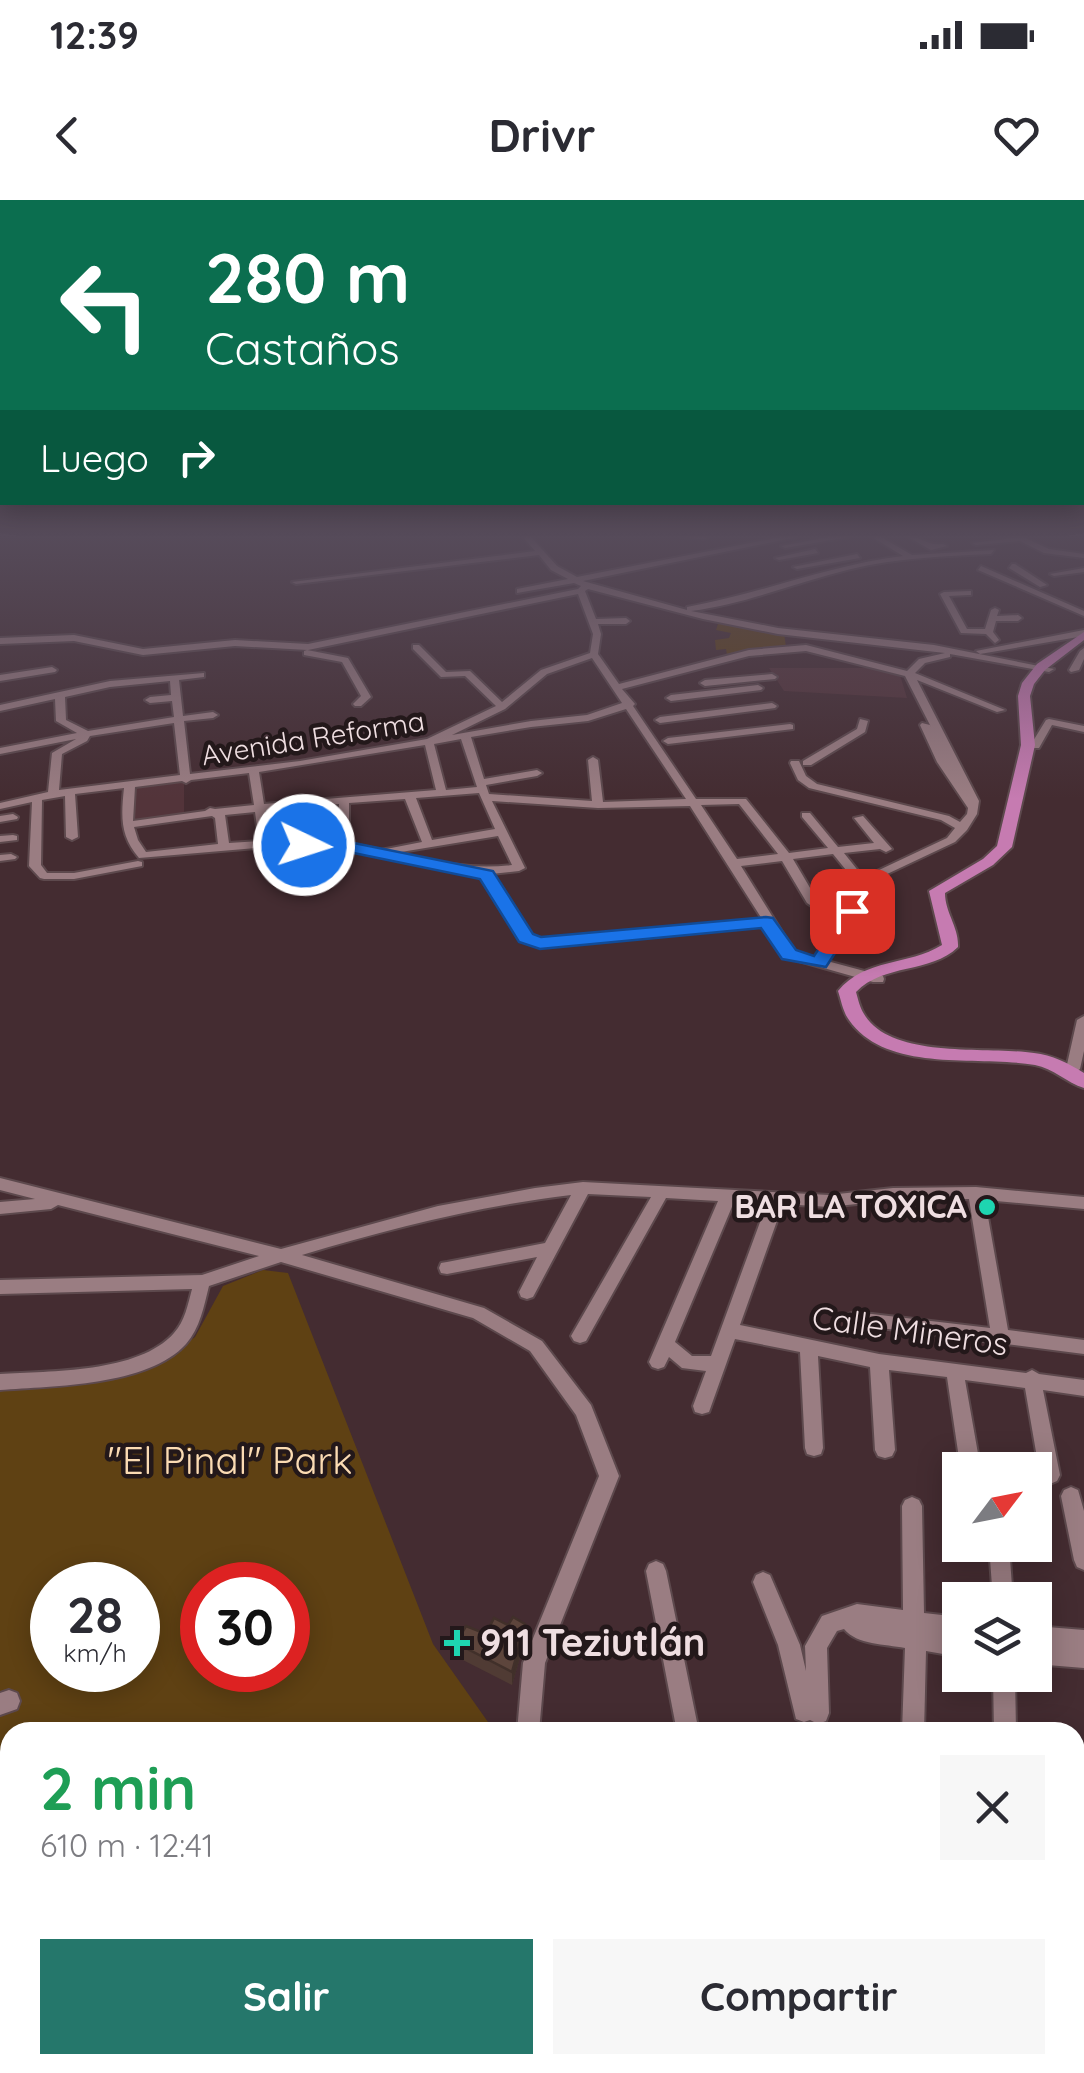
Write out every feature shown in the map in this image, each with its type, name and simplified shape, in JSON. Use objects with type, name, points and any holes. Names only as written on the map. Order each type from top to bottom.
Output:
[{"type":"main road","points":[[873,977],[950,946],[949,922],[935,901],[937,890],[988,862],[1004,846],[1028,746],[1024,696],[1028,683],[1084,637]]},
{"type":"main road","points":[[1045,668],[1032,696],[1035,746],[1012,848],[1005,858],[950,893],[948,902],[961,936],[958,950],[924,968],[856,978],[847,991],[849,1008],[860,1027],[883,1042],[1041,1063],[1081,1079]]},
{"type":"main road","points":[[928,1048],[1037,1059],[1081,1079]]},
{"type":"street","points":[[0,642],[74,638],[143,652],[198,645],[332,644],[421,624]]},
{"type":"street","points":[[595,624],[594,654],[734,863],[766,922],[789,954],[873,977]]},
{"type":"street","points":[[749,624],[813,636],[964,653],[1045,668]]},
{"type":"street","points":[[960,624],[964,631],[989,632]]},
{"type":"street","points":[[989,632],[991,624]]},
{"type":"street","points":[[989,632],[1000,648]]},
{"type":"street","points":[[806,648],[813,636]]},
{"type":"street","points":[[908,674],[922,661],[1084,637]]},
{"type":"street","points":[[275,644],[289,651],[342,658],[366,697],[358,704]]},
{"type":"street","points":[[416,647],[444,675],[467,672],[502,707]]},
{"type":"street","points":[[619,687],[749,653],[806,648],[908,674],[1000,710]]},
{"type":"street","points":[[1079,674],[1084,650]]},
{"type":"street","points":[[442,793],[428,742],[502,707],[544,672],[594,654]]},
{"type":"street","points":[[0,678],[52,670]]},
{"type":"street","points":[[692,670],[745,732]]},
{"type":"street","points":[[908,674],[919,700],[915,703],[942,762],[971,810]]},
{"type":"street","points":[[14,724],[4,707],[110,684],[202,675]]},
{"type":"street","points":[[174,677],[186,780]]},
{"type":"street","points":[[671,698],[712,693],[772,677]]},
{"type":"street","points":[[705,684],[755,684]]},
{"type":"street","points":[[668,741],[790,726],[755,684]]},
{"type":"street","points":[[60,695],[61,721],[86,734]]},
{"type":"street","points":[[150,700],[176,698]]},
{"type":"street","name":"Avenida Reforma","points":[[0,806],[53,794],[186,780],[466,738],[530,724],[607,714],[630,704]]},
{"type":"street","points":[[660,720],[772,706]]},
{"type":"street","points":[[0,752],[86,734],[213,715]]},
{"type":"street","points":[[857,720],[862,730],[801,763],[802,778],[813,786],[949,816],[971,810]]},
{"type":"street","points":[[1035,746],[1049,722],[1084,730]]},
{"type":"street","points":[[53,794],[57,752],[84,739],[86,734]]},
{"type":"street","points":[[37,798],[35,866],[44,876],[74,876],[265,844],[344,846],[486,874],[519,868],[500,832],[466,738]]},
{"type":"street","points":[[593,760],[598,805]]},
{"type":"street","points":[[254,770],[265,844]]},
{"type":"street","points":[[483,790],[537,773]]},
{"type":"street","points":[[130,786],[126,825],[138,864]]},
{"type":"street","points":[[126,825],[259,806],[344,803],[483,790],[598,805],[742,801],[786,856],[812,903]]},
{"type":"street","points":[[70,792],[72,838]]},
{"type":"street","points":[[410,797],[428,844]]},
{"type":"street","points":[[344,803],[344,846]]},
{"type":"street","points":[[819,963],[881,873],[951,840],[963,828],[971,810]]},
{"type":"street","points":[[210,811],[220,816],[224,848]]},
{"type":"street","points":[[806,815],[868,890]]},
{"type":"street","points":[[949,816],[963,828]]},
{"type":"street","points":[[859,818],[899,863]]},
{"type":"street","points":[[374,853],[500,832]]},
{"type":"street","points":[[734,863],[882,845]]},
{"type":"street","points":[[486,874],[526,938],[540,943],[766,922]]},
{"type":"street","points":[[852,911],[882,926]]},
{"type":"street","points":[[1081,1079],[1084,1020]]},
{"type":"street","points":[[0,1184],[279,1256],[478,1313],[536,1346],[584,1411],[610,1476],[534,1664],[529,1722]]},
{"type":"street","points":[[527,1292],[583,1188]]},
{"type":"street","points":[[0,1287],[202,1282],[388,1226],[543,1192],[583,1188],[828,1201],[893,1194],[976,1193],[1084,1203]]},
{"type":"street","points":[[580,1336],[662,1192]]},
{"type":"street","points":[[976,1193],[1000,1338]]},
{"type":"street","points":[[716,1364],[688,1362],[662,1353],[728,1197]]},
{"type":"street","points":[[702,1406],[777,1198]]},
{"type":"street","points":[[0,1208],[60,1202]]},
{"type":"street","points":[[447,1268],[549,1249]]},
{"type":"street","points":[[0,1382],[94,1375],[158,1355],[178,1341],[190,1324],[202,1282]]},
{"type":"street","points":[[855,1320],[1084,1347]]},
{"type":"street","name":"Calle Mineros","points":[[728,1330],[880,1361],[1032,1378],[1084,1388]]},
{"type":"street","points":[[809,1349],[814,1448]]},
{"type":"street","points":[[880,1361],[885,1450]]},
{"type":"street","points":[[955,1372],[968,1452]]},
{"type":"street","points":[[1032,1378],[1046,1452]]},
{"type":"street","points":[[1071,1496],[1084,1560]]},
{"type":"street","points":[[912,1506],[913,1722]]},
{"type":"street","points":[[656,1571],[686,1722]]},
{"type":"street","points":[[763,1582],[811,1712],[816,1646],[830,1623],[849,1620],[857,1629],[942,1629]]},
{"type":"street","points":[[915,1631],[942,1640]]},
{"type":"street","points":[[1052,1638],[1084,1641]]},
{"type":"street","points":[[789,1645],[816,1646]]},
{"type":"street","points":[[1052,1654],[1084,1657]]},
{"type":"street","points":[[1004,1692],[1005,1722]]},
{"type":"shaded area","points":[[769,668],[881,668],[900,675],[907,698],[784,691]]},
{"type":"shaded area","points":[[184,780],[184,813],[132,821],[134,786]]},
{"type":"green space","points":[[718,624],[737,624],[784,633],[786,647],[727,655],[726,649],[716,650],[715,640],[729,638],[731,633],[716,630]]},
{"type":"green space","name":"\"El Pinal\" Park","points":[[263,1270],[288,1273],[433,1644],[488,1722],[0,1722],[0,1387],[70,1382],[178,1350],[195,1337],[223,1286]]},
{"type":"building","points":[[513,1617],[525,1624],[512,1672],[456,1643],[466,1626],[486,1634],[494,1618],[508,1625]]},
{"type":"place","name":"BAR LA TOXICA","points":[[987,1207]]},
{"type":"place","name":"911 Teziutlán","points":[[457,1643]]},
{"type":"route","points":[[304,845],[344,846],[486,874],[526,938],[540,943],[766,922],[789,954],[819,963],[852,911]]}]
